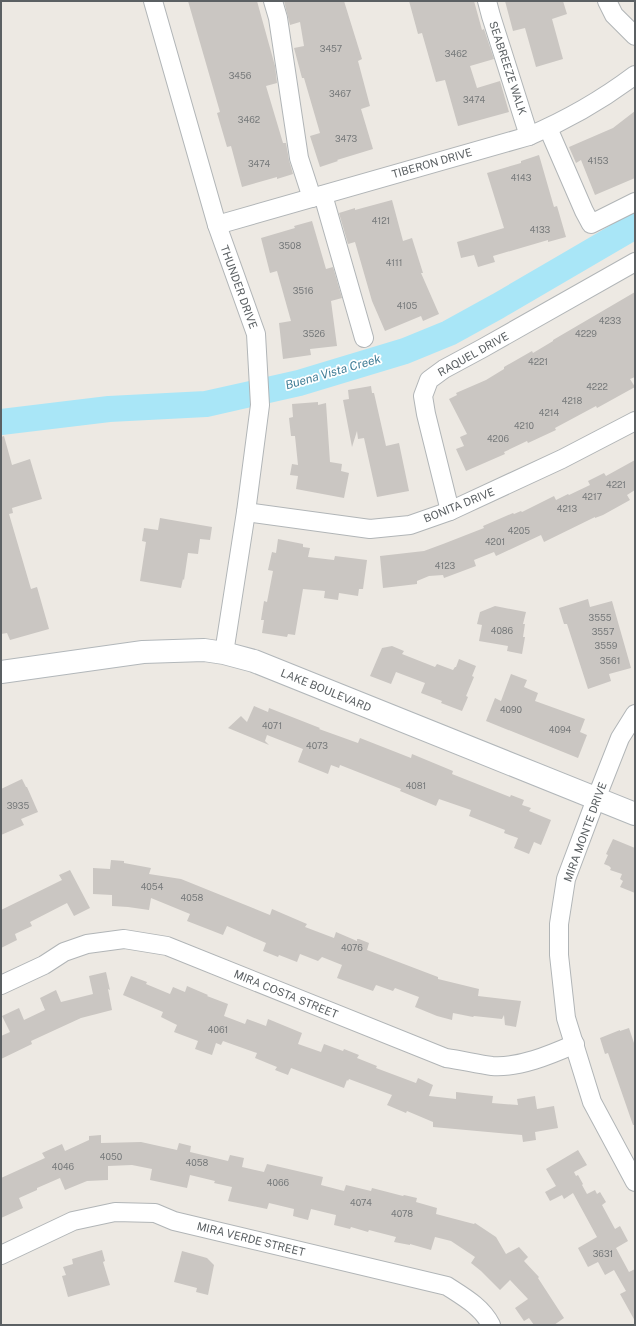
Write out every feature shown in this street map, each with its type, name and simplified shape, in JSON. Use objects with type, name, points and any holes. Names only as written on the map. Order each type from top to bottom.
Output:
[{"type":"main road","name":"LAKE BOULEVARD","points":[[1,672],[143,652],[204,650],[224,653],[254,661],[635,814]]},
{"type":"street","name":"THUNDER DRIVE","points":[[153,1],[217,225],[256,334],[260,405],[246,512],[224,653]]},
{"type":"street","points":[[273,1],[278,18],[299,158],[317,196],[364,338]]},
{"type":"street","name":"SEABREEZE WALK","points":[[487,1],[529,136]]},
{"type":"street","points":[[607,1],[614,15],[635,36]]},
{"type":"street","name":"TIBERON DRIVE","points":[[217,225],[529,136],[548,128],[612,92],[635,75]]},
{"type":"street","points":[[548,128],[584,212],[591,224],[635,202]]},
{"type":"street","name":"RAQUEL DRIVE","points":[[450,511],[423,396],[429,380],[444,369],[502,338],[635,262]]},
{"type":"street","name":"BONITA DRIVE","points":[[246,512],[370,529],[410,525],[450,511],[562,459],[635,421]]},
{"type":"street","name":"MIRA MONTE DRIVE","points":[[635,714],[620,738],[566,879],[559,924],[559,955],[566,1018],[592,1102],[630,1161],[635,1182]]},
{"type":"street","name":"MIRA COSTA STREET","points":[[1,985],[70,950],[87,944],[124,939],[167,946],[446,1058],[492,1066],[518,1064],[550,1056],[575,1044]]},
{"type":"street","name":"MIRA VERDE STREET","points":[[1,1255],[73,1221],[115,1212],[155,1213],[174,1221],[447,1286],[469,1300],[487,1317],[491,1325]]},
{"type":"building","points":[[188,1],[257,1],[275,66],[277,83],[266,86],[283,143],[286,143],[293,174],[242,187],[231,146],[227,147],[217,113],[220,112]]},
{"type":"building","points":[[284,1],[344,1],[362,59],[358,61],[370,106],[361,109],[373,149],[320,167],[310,136],[320,133],[294,48],[304,46],[300,22],[290,25]]},
{"type":"building","points":[[409,1],[474,1],[482,30],[484,29],[494,59],[470,66],[477,88],[500,81],[509,112],[458,126],[445,80],[436,82],[422,33],[418,34]]},
{"type":"building","points":[[505,1],[563,1],[567,14],[552,19],[563,59],[536,67],[525,28],[513,31]]},
{"type":"building","points":[[635,111],[635,178],[595,195],[581,160],[576,163],[569,147],[613,128]]},
{"type":"building","points":[[539,155],[554,207],[557,206],[566,237],[548,242],[548,240],[493,256],[495,262],[478,267],[474,255],[461,258],[457,242],[504,228],[487,173],[521,163],[521,161]]},
{"type":"building","points":[[392,200],[403,241],[412,238],[423,273],[421,273],[439,314],[423,321],[421,316],[385,331],[372,301],[355,242],[348,244],[339,213]]},
{"type":"building","points":[[312,221],[326,269],[333,267],[342,298],[331,301],[337,346],[310,349],[311,355],[283,359],[279,323],[291,321],[277,271],[270,273],[261,238],[295,228],[294,226]]},
{"type":"building","points":[[635,292],[635,377],[630,379],[635,387],[597,408],[596,406],[555,428],[556,430],[528,443],[527,441],[504,452],[505,454],[466,471],[456,449],[464,446],[460,437],[467,434],[449,399],[457,395],[456,393],[486,380],[504,369],[504,367],[532,351],[533,353]]},
{"type":"building","points":[[371,386],[372,393],[374,393],[386,446],[399,443],[409,491],[377,497],[364,438],[358,439],[357,431],[352,447],[343,400],[349,399],[348,390]]},
{"type":"building","points":[[318,402],[318,405],[326,403],[330,462],[342,464],[341,471],[349,473],[344,498],[296,489],[298,476],[290,475],[292,464],[298,465],[295,436],[291,436],[289,418],[293,417],[292,404]]},
{"type":"building","points":[[4,436],[12,465],[30,459],[42,499],[12,508],[13,513],[9,514],[31,589],[37,587],[49,629],[10,640],[7,633],[1,634],[1,437]]},
{"type":"building","points":[[635,460],[635,490],[627,495],[630,500],[603,515],[595,517],[544,542],[541,535],[496,556],[494,552],[474,560],[476,566],[444,578],[443,575],[429,576],[417,581],[417,584],[383,588],[380,556],[424,551],[443,544],[484,528],[483,526],[513,513],[522,512],[554,496],[556,500],[568,494],[569,495],[590,485],[588,481],[604,473],[606,476]]},
{"type":"building","points":[[160,518],[212,527],[210,540],[200,539],[198,554],[188,553],[184,580],[183,579],[181,588],[140,581],[146,542],[142,541],[144,528],[158,530]]},
{"type":"building","points":[[278,539],[303,544],[303,547],[310,548],[308,557],[334,560],[335,556],[367,560],[363,589],[359,589],[358,596],[339,593],[338,600],[324,598],[325,591],[303,589],[295,635],[288,634],[287,637],[262,633],[264,620],[261,620],[264,601],[267,602],[273,571],[268,570],[272,552],[276,553]]},
{"type":"building","points":[[588,599],[590,607],[612,601],[631,668],[609,674],[611,681],[588,689],[567,624],[564,624],[559,608]]},
{"type":"building","points":[[495,606],[526,612],[523,624],[525,624],[523,637],[525,637],[522,654],[507,651],[508,646],[479,641],[482,625],[477,624],[480,612]]},
{"type":"building","points":[[392,646],[404,651],[402,654],[435,667],[437,664],[453,670],[459,659],[476,666],[472,676],[474,677],[466,696],[468,697],[462,711],[421,693],[425,683],[396,672],[391,684],[370,676],[382,648]]},
{"type":"building","points":[[511,674],[527,680],[524,687],[538,693],[535,701],[585,719],[580,732],[587,735],[578,758],[486,721],[495,698],[501,701]]},
{"type":"building","points":[[254,706],[268,712],[269,708],[320,728],[319,729],[358,743],[360,738],[411,758],[412,754],[453,771],[452,774],[510,797],[511,795],[524,800],[522,805],[531,808],[529,811],[551,820],[541,845],[534,842],[529,854],[514,848],[518,838],[504,833],[505,830],[469,816],[471,810],[439,799],[436,806],[400,791],[401,789],[340,765],[339,768],[331,765],[328,774],[298,762],[303,749],[267,735],[265,741],[269,745],[228,728],[241,716],[247,722]]},
{"type":"building","points":[[22,779],[38,812],[21,819],[24,825],[1,835],[1,789]]},
{"type":"building","points":[[613,839],[635,848],[635,893],[620,887],[623,881],[620,879],[622,874],[610,870],[611,868],[609,866],[604,864],[608,855],[606,854]]},
{"type":"building","points":[[111,860],[124,861],[124,863],[151,868],[149,874],[181,879],[270,915],[272,909],[307,924],[305,927],[334,938],[336,932],[357,941],[357,939],[359,939],[369,943],[367,950],[438,977],[438,979],[479,989],[478,996],[521,1001],[516,1027],[505,1025],[504,1015],[502,1019],[473,1017],[453,1013],[452,1020],[437,1016],[415,1007],[419,997],[395,988],[393,991],[376,985],[373,991],[337,978],[342,965],[322,957],[318,961],[300,954],[297,962],[279,955],[278,957],[263,951],[266,943],[227,926],[223,935],[187,921],[190,914],[151,898],[149,910],[112,906],[112,895],[93,894],[93,868],[110,869]]},
{"type":"building","points":[[70,870],[90,908],[74,916],[67,903],[30,922],[32,926],[15,934],[17,940],[1,948],[1,910],[62,880],[59,875]]},
{"type":"building","points":[[106,972],[112,1010],[81,1018],[31,1041],[32,1044],[1,1059],[1,1036],[10,1032],[2,1016],[19,1008],[24,1020],[45,1010],[40,998],[56,990],[61,1002],[93,994],[89,976]]},
{"type":"building","points":[[131,976],[147,982],[146,984],[170,994],[173,987],[185,992],[187,986],[228,1004],[224,1016],[245,1024],[247,1019],[266,1026],[268,1019],[302,1033],[298,1044],[321,1052],[324,1044],[343,1051],[344,1049],[359,1055],[357,1058],[377,1066],[376,1068],[416,1083],[418,1078],[433,1085],[429,1096],[456,1099],[456,1092],[493,1096],[492,1103],[518,1105],[517,1099],[535,1096],[537,1109],[554,1106],[558,1128],[535,1132],[536,1140],[523,1142],[522,1135],[433,1127],[433,1122],[407,1111],[406,1113],[387,1105],[392,1095],[349,1079],[348,1081],[347,1080],[344,1088],[291,1068],[288,1075],[275,1070],[277,1067],[255,1058],[257,1053],[223,1041],[221,1045],[216,1043],[212,1055],[195,1049],[198,1041],[174,1032],[177,1025],[161,1017],[163,1012],[123,995]]},
{"type":"building","points":[[629,1028],[635,1046],[635,1125],[633,1125],[608,1053],[605,1054],[600,1038]]},
{"type":"building","points":[[101,1135],[101,1143],[141,1142],[177,1150],[179,1143],[191,1146],[190,1152],[228,1161],[230,1155],[244,1158],[242,1167],[264,1172],[267,1164],[323,1177],[321,1185],[344,1191],[346,1185],[371,1191],[372,1188],[417,1198],[416,1202],[437,1208],[436,1214],[475,1223],[496,1237],[506,1254],[519,1247],[528,1257],[524,1261],[539,1277],[538,1278],[564,1318],[554,1325],[534,1325],[529,1318],[524,1321],[515,1308],[528,1299],[510,1280],[500,1290],[471,1263],[475,1257],[451,1241],[435,1237],[431,1250],[410,1244],[394,1242],[396,1237],[369,1230],[368,1232],[351,1227],[350,1229],[334,1225],[336,1215],[311,1209],[308,1220],[293,1216],[294,1209],[269,1203],[267,1209],[228,1201],[232,1187],[190,1175],[187,1188],[150,1180],[152,1169],[132,1165],[108,1166],[108,1180],[87,1181],[65,1190],[60,1178],[19,1198],[23,1208],[1,1218],[1,1178],[45,1158],[42,1153],[62,1144],[65,1151],[89,1140],[89,1136]]},
{"type":"building","points":[[578,1150],[587,1165],[574,1172],[576,1176],[578,1175],[587,1194],[595,1190],[597,1194],[600,1192],[606,1202],[602,1205],[615,1229],[620,1226],[628,1241],[616,1248],[629,1272],[635,1269],[635,1321],[620,1294],[626,1291],[614,1270],[605,1275],[598,1262],[588,1267],[578,1248],[597,1237],[573,1193],[564,1199],[562,1195],[550,1201],[545,1192],[556,1186],[546,1169]]},
{"type":"building","points":[[102,1250],[105,1261],[103,1262],[110,1285],[68,1297],[62,1276],[66,1275],[63,1267],[73,1264],[72,1259]]},
{"type":"building","points":[[182,1251],[207,1258],[214,1265],[208,1295],[196,1292],[197,1288],[174,1282]]},
{"type":"waterway","name":"Buena Vista Creek","points":[[1,422],[109,409],[206,404],[299,383],[405,351],[449,333],[635,226]]}]
